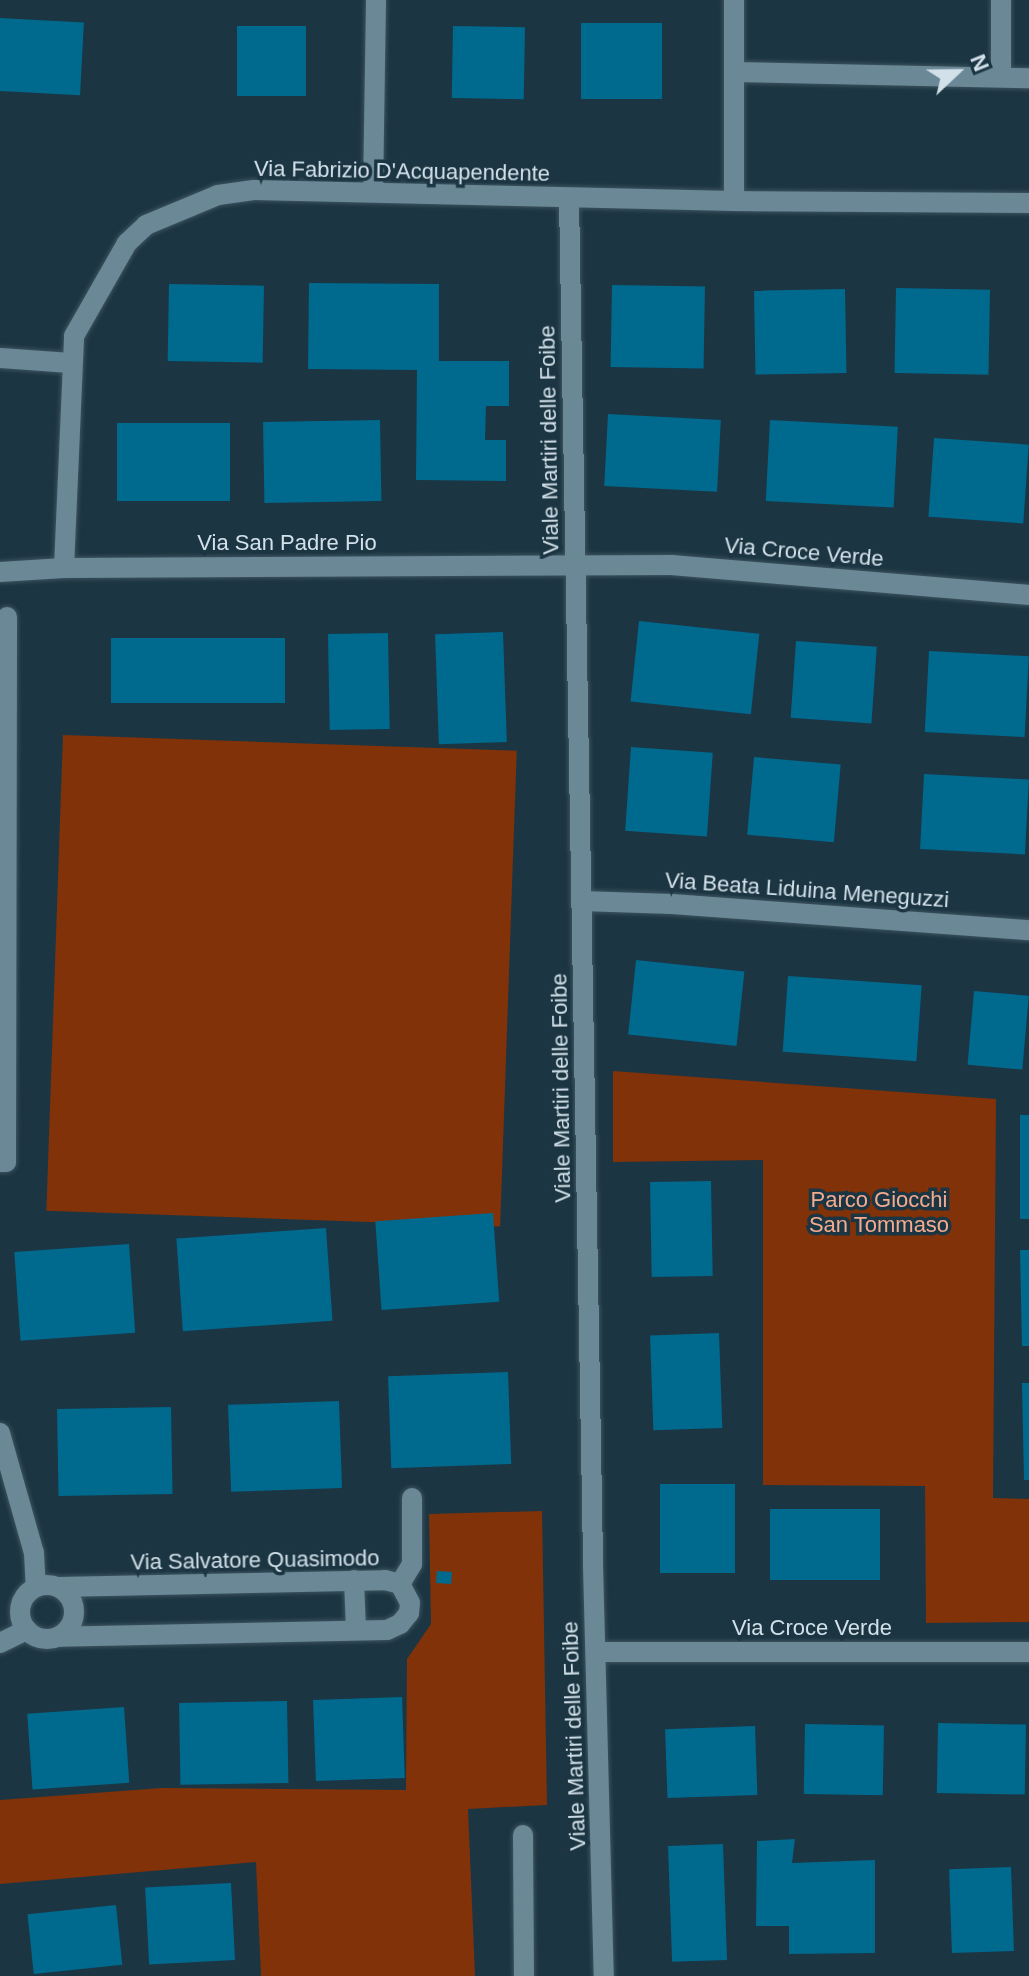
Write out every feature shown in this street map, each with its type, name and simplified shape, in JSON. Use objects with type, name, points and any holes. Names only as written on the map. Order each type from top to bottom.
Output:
[{"type":"street","points":[[373,192],[376,0]]},
{"type":"street","points":[[734,0],[734,201]]},
{"type":"street","points":[[1001,0],[1001,77]]},
{"type":"street","points":[[734,72],[1029,78]]},
{"type":"street","name":"Via Fabrizio D'Acquapendente","points":[[64,568],[74,336],[127,243],[146,225],[218,195],[237,191],[373,192],[734,201],[1029,203]]},
{"type":"street","name":"Viale Martiri delle Foibe","points":[[569,198],[604,1976]]},
{"type":"street","points":[[0,358],[71,363]]},
{"type":"street","name":"Via San Padre Pio","points":[[0,572],[64,568],[575,564]]},
{"type":"street","name":"Via Croce Verde","points":[[575,564],[672,565],[1029,595]]},
{"type":"street","points":[[0,1162],[6,1162],[3,708],[7,617]]},
{"type":"street","name":"Via Beata Liduina Meneguzzi","points":[[581,901],[687,905],[1029,930]]},
{"type":"street","points":[[0,1433],[34,1553],[36,1587]]},
{"type":"street","points":[[400,1584],[412,1564],[412,1498]]},
{"type":"street","points":[[354,1580],[356,1630]]},
{"type":"street","name":"Via Salvatore Quasimodo","points":[[59,1587],[354,1580],[400,1584],[410,1603],[409,1613],[400,1624],[387,1630],[59,1637]]},
{"type":"street","points":[[36,1587],[59,1587],[68,1593],[75,1612],[73,1623],[59,1637],[46,1639],[27,1630],[22,1624],[21,1607],[29,1591],[36,1587]]},
{"type":"street","points":[[0,1643],[27,1630]]},
{"type":"street","name":"Via Croce Verde","points":[[596,1652],[1029,1652]]},
{"type":"street","points":[[523,1835],[524,1976]]},
{"type":"green space","points":[[63,735],[517,751],[500,1227],[46,1211]]},
{"type":"green space","name":"Parco Giocchi San Tommaso","points":[[613,1071],[996,1099],[993,1498],[1029,1499],[1029,1622],[926,1623],[925,1486],[763,1485],[763,1160],[613,1162]]},
{"type":"green space","points":[[542,1511],[547,1805],[468,1809],[475,1976],[261,1976],[256,1862],[0,1884],[0,1800],[162,1788],[406,1790],[407,1659],[431,1624],[429,1514]]},
{"type":"building","points":[[0,18],[84,22],[80,95],[0,91]]},
{"type":"building","points":[[581,23],[662,23],[662,99],[581,99]]},
{"type":"building","points":[[237,26],[306,26],[306,96],[237,96]]},
{"type":"building","points":[[453,26],[525,27],[524,99],[452,98]]},
{"type":"building","points":[[309,283],[439,284],[439,361],[509,361],[509,406],[486,406],[485,440],[506,440],[506,481],[416,480],[417,370],[308,369]]},
{"type":"building","points":[[169,284],[264,286],[263,363],[168,361]]},
{"type":"building","points":[[612,285],[705,287],[704,369],[611,367]]},
{"type":"building","points":[[896,288],[990,290],[989,375],[895,373]]},
{"type":"building","points":[[845,289],[846,373],[755,375],[754,291]]},
{"type":"building","points":[[608,414],[721,420],[717,492],[604,486]]},
{"type":"building","points":[[380,420],[381,501],[264,503],[263,422]]},
{"type":"building","points":[[770,420],[898,427],[894,508],[766,501]]},
{"type":"building","points":[[117,423],[230,423],[230,501],[117,501]]},
{"type":"building","points":[[934,438],[1029,445],[1023,523],[928,517]]},
{"type":"building","points":[[639,621],[759,634],[751,714],[631,702]]},
{"type":"building","points":[[503,632],[507,742],[439,744],[435,634]]},
{"type":"building","points":[[388,633],[390,729],[330,730],[328,634]]},
{"type":"building","points":[[111,638],[285,638],[285,703],[111,703]]},
{"type":"building","points":[[796,641],[877,647],[871,723],[791,718]]},
{"type":"building","points":[[929,651],[1029,656],[1025,737],[925,732]]},
{"type":"building","points":[[631,747],[713,753],[707,837],[625,831]]},
{"type":"building","points":[[754,757],[841,765],[834,842],[747,835]]},
{"type":"building","points":[[924,774],[1029,779],[1025,854],[920,849]]},
{"type":"building","points":[[636,960],[744,971],[737,1046],[628,1035]]},
{"type":"building","points":[[788,976],[922,985],[916,1061],[783,1052]]},
{"type":"building","points":[[974,991],[1029,996],[1022,1070],[968,1065]]},
{"type":"building","points":[[1020,1115],[1029,1115],[1029,1219],[1020,1219]]},
{"type":"building","points":[[711,1181],[713,1276],[652,1277],[650,1182]]},
{"type":"building","points":[[493,1213],[499,1302],[381,1310],[375,1221]]},
{"type":"building","points":[[326,1228],[332,1321],[183,1331],[176,1238]]},
{"type":"building","points":[[129,1244],[135,1333],[20,1341],[14,1252]]},
{"type":"building","points":[[1020,1250],[1029,1250],[1029,1346],[1022,1346]]},
{"type":"building","points":[[719,1333],[722,1428],[653,1430],[650,1335]]},
{"type":"building","points":[[508,1372],[511,1464],[391,1468],[388,1376]]},
{"type":"building","points":[[1022,1383],[1029,1383],[1029,1480],[1024,1480]]},
{"type":"building","points":[[339,1401],[342,1488],[231,1492],[228,1405]]},
{"type":"building","points":[[171,1407],[173,1494],[59,1496],[57,1409]]},
{"type":"building","points":[[660,1484],[735,1484],[735,1573],[660,1573]]},
{"type":"building","points":[[770,1509],[880,1509],[880,1580],[770,1580]]},
{"type":"building","points":[[437,1571],[452,1572],[451,1584],[436,1583]]},
{"type":"building","points":[[402,1697],[405,1778],[316,1781],[313,1700]]},
{"type":"building","points":[[287,1701],[288,1783],[180,1785],[179,1703]]},
{"type":"building","points":[[124,1707],[129,1783],[33,1790],[27,1714]]},
{"type":"building","points":[[938,1723],[1026,1725],[1025,1795],[937,1793]]},
{"type":"building","points":[[805,1724],[884,1725],[883,1795],[804,1794]]},
{"type":"building","points":[[755,1726],[757,1795],[667,1798],[665,1729]]},
{"type":"building","points":[[795,1839],[792,1863],[875,1860],[875,1953],[789,1954],[789,1926],[756,1926],[757,1841]]},
{"type":"building","points":[[723,1844],[727,1960],[672,1962],[668,1846]]},
{"type":"building","points":[[1011,1867],[1014,1951],[952,1953],[949,1869]]},
{"type":"building","points":[[231,1883],[235,1960],[149,1964],[145,1888]]},
{"type":"building","points":[[116,1905],[122,1965],[34,1974],[27,1914]]}]
